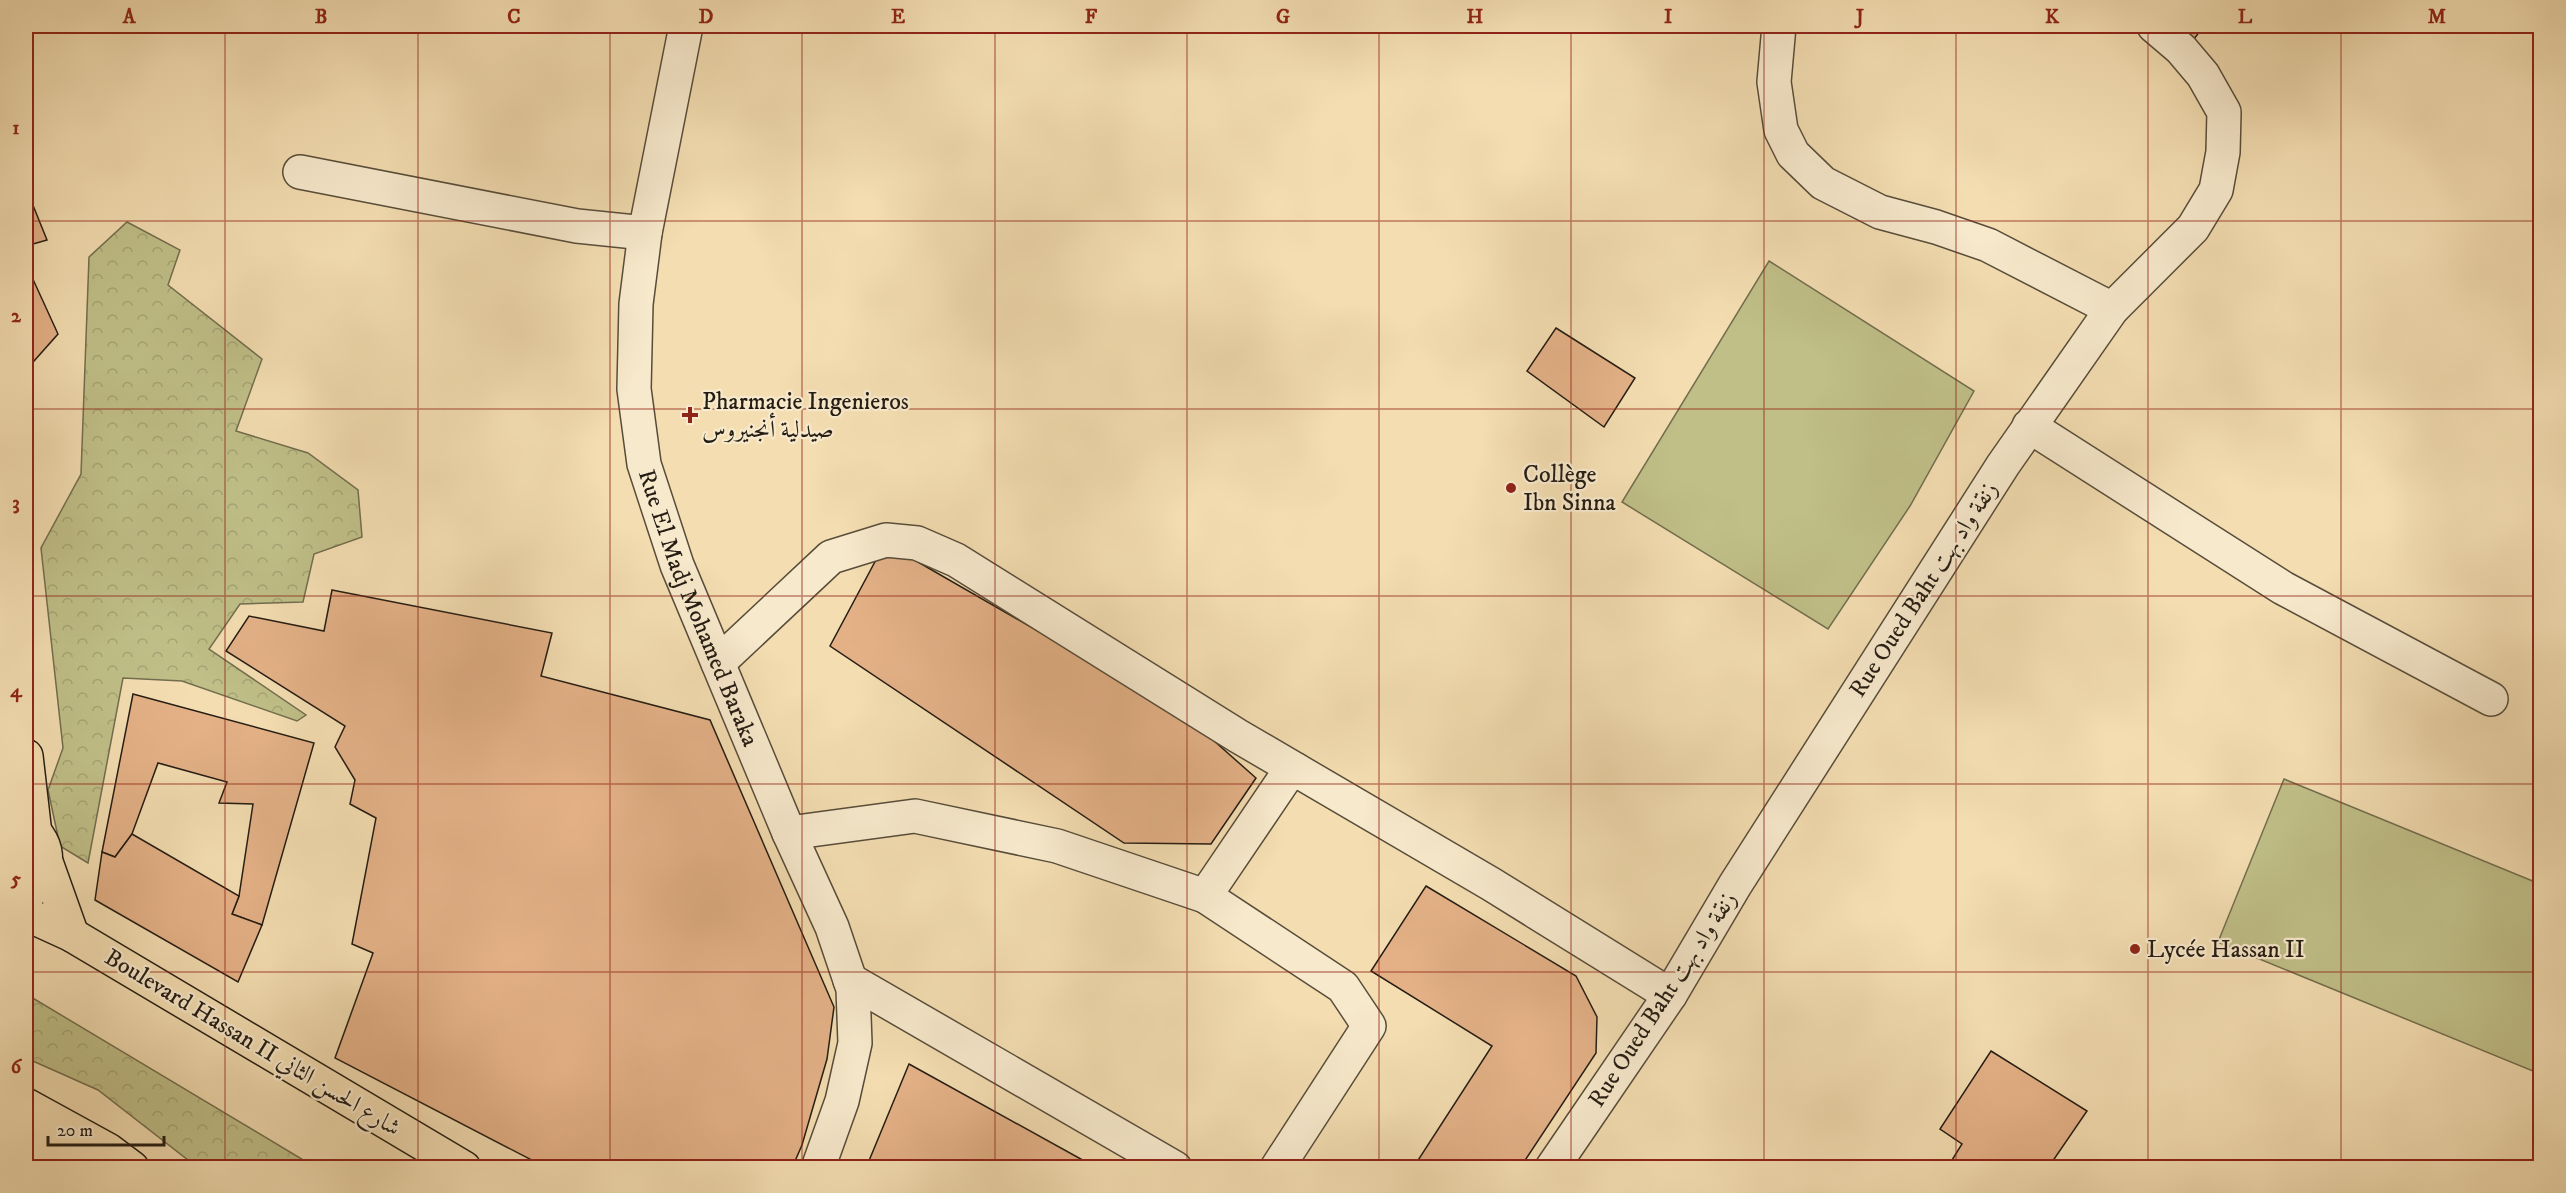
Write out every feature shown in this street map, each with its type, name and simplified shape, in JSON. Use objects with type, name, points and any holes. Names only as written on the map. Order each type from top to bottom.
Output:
[{"type":"main road","points":[[26,756],[35,840],[44,874],[37,886],[26,895]]},
{"type":"main road","points":[[35,840],[72,935]]},
{"type":"main road","name":"Boulevard Hassan II شارع الحسن الثاني","points":[[26,914],[72,935],[464,1167]]},
{"type":"main road","points":[[26,1105],[108,1150],[132,1167]]},
{"type":"main road","points":[[26,1139],[77,1167]]},
{"type":"street","name":"Rue El Madj Mohamed Baraka","points":[[686,26],[645,233],[636,304],[634,389],[644,464],[677,566],[789,832],[832,927],[853,989],[855,1043],[842,1101],[818,1167]]},
{"type":"street","points":[[1779,26],[1774,82],[1781,130],[1793,154],[1823,183],[1880,212],[1936,227],[1988,245],[2112,309]]},
{"type":"street","name":"Rue Oued Baht زنقة واد بهت","points":[[1552,1167],[1670,995],[1735,885],[1941,560],[2029,426],[2112,309],[2193,228],[2216,189],[2223,152],[2224,112],[2203,75],[2181,49],[2154,26]]},
{"type":"street","points":[[300,172],[578,226],[645,233]]},
{"type":"street","points":[[2029,426],[2283,588],[2491,699]]},
{"type":"street","points":[[718,663],[831,557],[886,540],[917,543],[956,560],[1296,770],[1491,884],[1670,995]]},
{"type":"street","points":[[1205,897],[1287,775],[1296,770]]},
{"type":"street","points":[[789,832],[915,816],[1058,846],[1205,897],[1343,987],[1369,1026],[1277,1167]]},
{"type":"street","points":[[850,980],[1174,1167]]},
{"type":"green space","points":[[127,222],[180,250],[168,285],[262,359],[236,431],[308,453],[358,490],[362,537],[314,554],[303,602],[240,604],[209,649],[306,715],[297,721],[182,681],[123,678],[88,863],[60,846],[48,790],[63,748],[41,548],[81,474],[89,257]]},
{"type":"green space","points":[[1769,261],[1974,391],[1910,506],[1828,629],[1622,502]]},
{"type":"green space","points":[[2284,779],[2540,884],[2540,1074],[2218,942]]},
{"type":"green space","points":[[26,994],[315,1167],[197,1167],[98,1090],[26,1058]]},
{"type":"building","points":[[2179,26],[2204,26],[2194,39]]},
{"type":"building","points":[[26,188],[47,240],[26,246]]},
{"type":"building","points":[[26,264],[58,334],[26,370]]},
{"type":"building","points":[[1556,328],[1635,378],[1604,427],[1527,371]]},
{"type":"building","points":[[885,543],[1187,717],[1256,778],[1211,844],[1124,843],[830,646]]},
{"type":"building","points":[[332,590],[552,633],[541,676],[710,720],[834,1007],[827,1059],[802,1145],[792,1168],[547,1168],[335,1058],[373,953],[352,944],[376,818],[350,804],[355,780],[335,747],[345,726],[226,651],[249,616],[324,631]]},
{"type":"building","points":[[133,694],[314,743],[262,925],[232,914],[239,896],[253,804],[219,803],[227,782],[158,763],[132,834],[115,857],[102,852]]},
{"type":"building","points":[[132,834],[239,896],[232,914],[262,925],[238,982],[95,900],[102,852],[115,857]]},
{"type":"building","points":[[1426,886],[1576,976],[1597,1017],[1596,1053],[1520,1168],[1413,1168],[1492,1046],[1371,971]]},
{"type":"building","points":[[1991,1051],[2087,1111],[2048,1168],[1947,1168],[1962,1144],[1940,1129]]},
{"type":"building","points":[[909,1064],[1097,1168],[866,1168]]},
{"type":"place","name":"Pharmacie Ingenieros صيدلية أنجنيروس","points":[[690,415]]},
{"type":"place","name":"Collège Ibn Sinna","points":[[1511,488]]},
{"type":"place","name":"Lycée Hassan II","points":[[2135,949]]}]
